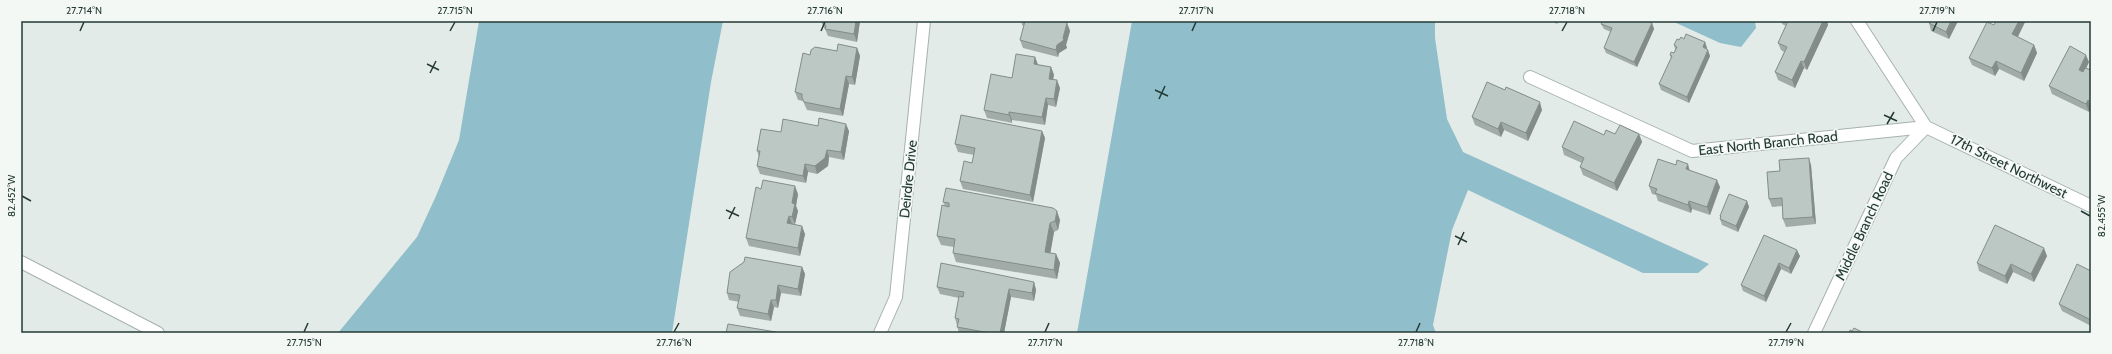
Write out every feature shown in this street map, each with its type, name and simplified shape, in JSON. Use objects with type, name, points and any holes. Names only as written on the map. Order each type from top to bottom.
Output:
[{"type":"street","name":"Deirdre Drive","points":[[880,333],[896,297],[924,21]]},
{"type":"street","points":[[1857,21],[1926,127]]},
{"type":"street","name":"East North Branch Road","points":[[1530,77],[1692,151],[1926,127]]},
{"type":"street","name":"17th Street Northwest","points":[[1926,127],[2091,206]]},
{"type":"street","name":"Middle Branch Road","points":[[1814,333],[1896,158],[1926,127]]},
{"type":"street","points":[[21,262],[158,333]]},
{"type":"water","points":[[479,21],[723,21],[711,82],[672,333],[338,333],[417,237],[436,196],[459,140]]},
{"type":"water","points":[[1132,21],[1435,21],[1435,38],[1447,119],[1463,152],[1709,264],[1698,273],[1643,273],[1468,190],[1452,230],[1433,325],[1436,333],[1077,333]]},
{"type":"water","points":[[1672,21],[1755,21],[1756,28],[1741,47],[1720,43]]},
{"type":"building","points":[[822,21],[856,21],[854,34],[825,29],[826,26]]},
{"type":"building","points":[[1025,21],[1066,21],[1067,23],[1063,38],[1064,40],[1057,45],[1056,50],[1020,40]]},
{"type":"building","points":[[1603,21],[1648,21],[1652,23],[1634,62],[1604,48],[1612,28],[1601,24]]},
{"type":"building","points":[[1788,21],[1823,21],[1804,62],[1801,61],[1792,80],[1775,72],[1787,47],[1778,43]]},
{"type":"building","points":[[1930,21],[1951,21],[1946,32],[1929,23]]},
{"type":"building","points":[[1996,21],[2019,21],[2012,34],[2034,45],[2021,73],[1996,61],[1992,68],[1969,58],[1987,22],[1994,25]]},
{"type":"building","points":[[1686,34],[1705,42],[1703,47],[1708,50],[1687,97],[1659,84],[1672,56],[1670,55],[1671,52],[1674,53],[1677,47],[1674,45],[1677,39],[1679,40],[1681,37],[1684,39]]},
{"type":"building","points":[[838,44],[857,48],[852,77],[846,76],[840,109],[804,102],[802,94],[795,92],[803,53],[810,55],[811,50],[815,47],[837,51]]},
{"type":"building","points":[[2070,46],[2086,55],[2079,70],[2083,72],[2085,68],[2091,70],[2091,102],[2088,100],[2086,104],[2049,86]]},
{"type":"building","points":[[1016,54],[1035,57],[1034,64],[1051,67],[1049,79],[1057,80],[1054,99],[1046,98],[1042,117],[1009,112],[1009,115],[984,110],[991,74],[1012,78]]},
{"type":"building","points":[[1487,82],[1505,90],[1506,87],[1540,102],[1526,133],[1501,122],[1498,129],[1472,117]]},
{"type":"building","points":[[961,115],[1042,131],[1030,195],[960,181],[964,161],[972,163],[975,148],[955,144]]},
{"type":"building","points":[[819,118],[846,124],[841,152],[827,150],[825,158],[815,166],[805,164],[803,176],[757,166],[760,151],[757,151],[761,129],[781,132],[783,119],[818,126]]},
{"type":"building","points":[[1574,121],[1604,135],[1606,130],[1615,134],[1620,125],[1639,134],[1614,183],[1580,167],[1584,158],[1562,147]]},
{"type":"building","points":[[1809,158],[1813,217],[1783,219],[1782,198],[1769,199],[1767,172],[1780,171],[1779,160]]},
{"type":"building","points":[[1658,159],[1676,165],[1677,160],[1688,164],[1686,169],[1717,180],[1707,207],[1689,201],[1688,205],[1655,193],[1657,189],[1649,186]]},
{"type":"building","points":[[763,180],[795,186],[792,203],[795,204],[792,217],[789,216],[787,223],[802,226],[798,248],[746,238],[756,187],[761,189]]},
{"type":"building","points":[[946,188],[1053,208],[1057,211],[1055,221],[1050,223],[1045,252],[1056,254],[1054,270],[953,253],[955,239],[937,236],[942,205],[949,207],[949,203],[943,202]]},
{"type":"building","points":[[1729,194],[1747,201],[1736,226],[1720,219]]},
{"type":"building","points":[[1995,225],[2044,248],[2031,274],[2011,264],[2005,276],[1977,263]]},
{"type":"building","points":[[1764,235],[1797,250],[1789,268],[1779,263],[1764,296],[1741,285]]},
{"type":"building","points":[[745,257],[802,267],[798,289],[778,285],[776,300],[771,300],[768,314],[737,308],[740,295],[727,293],[730,272],[744,262]]},
{"type":"building","points":[[941,263],[1034,282],[1032,293],[1009,289],[1000,333],[990,333],[957,327],[959,319],[955,318],[959,296],[963,297],[964,292],[937,287]]},
{"type":"building","points":[[2077,264],[2091,271],[2091,320],[2059,304]]},
{"type":"building","points":[[728,324],[776,332],[776,333],[726,333]]},
{"type":"building","points":[[1854,328],[1864,333],[1849,333],[1850,330],[1852,331]]}]
